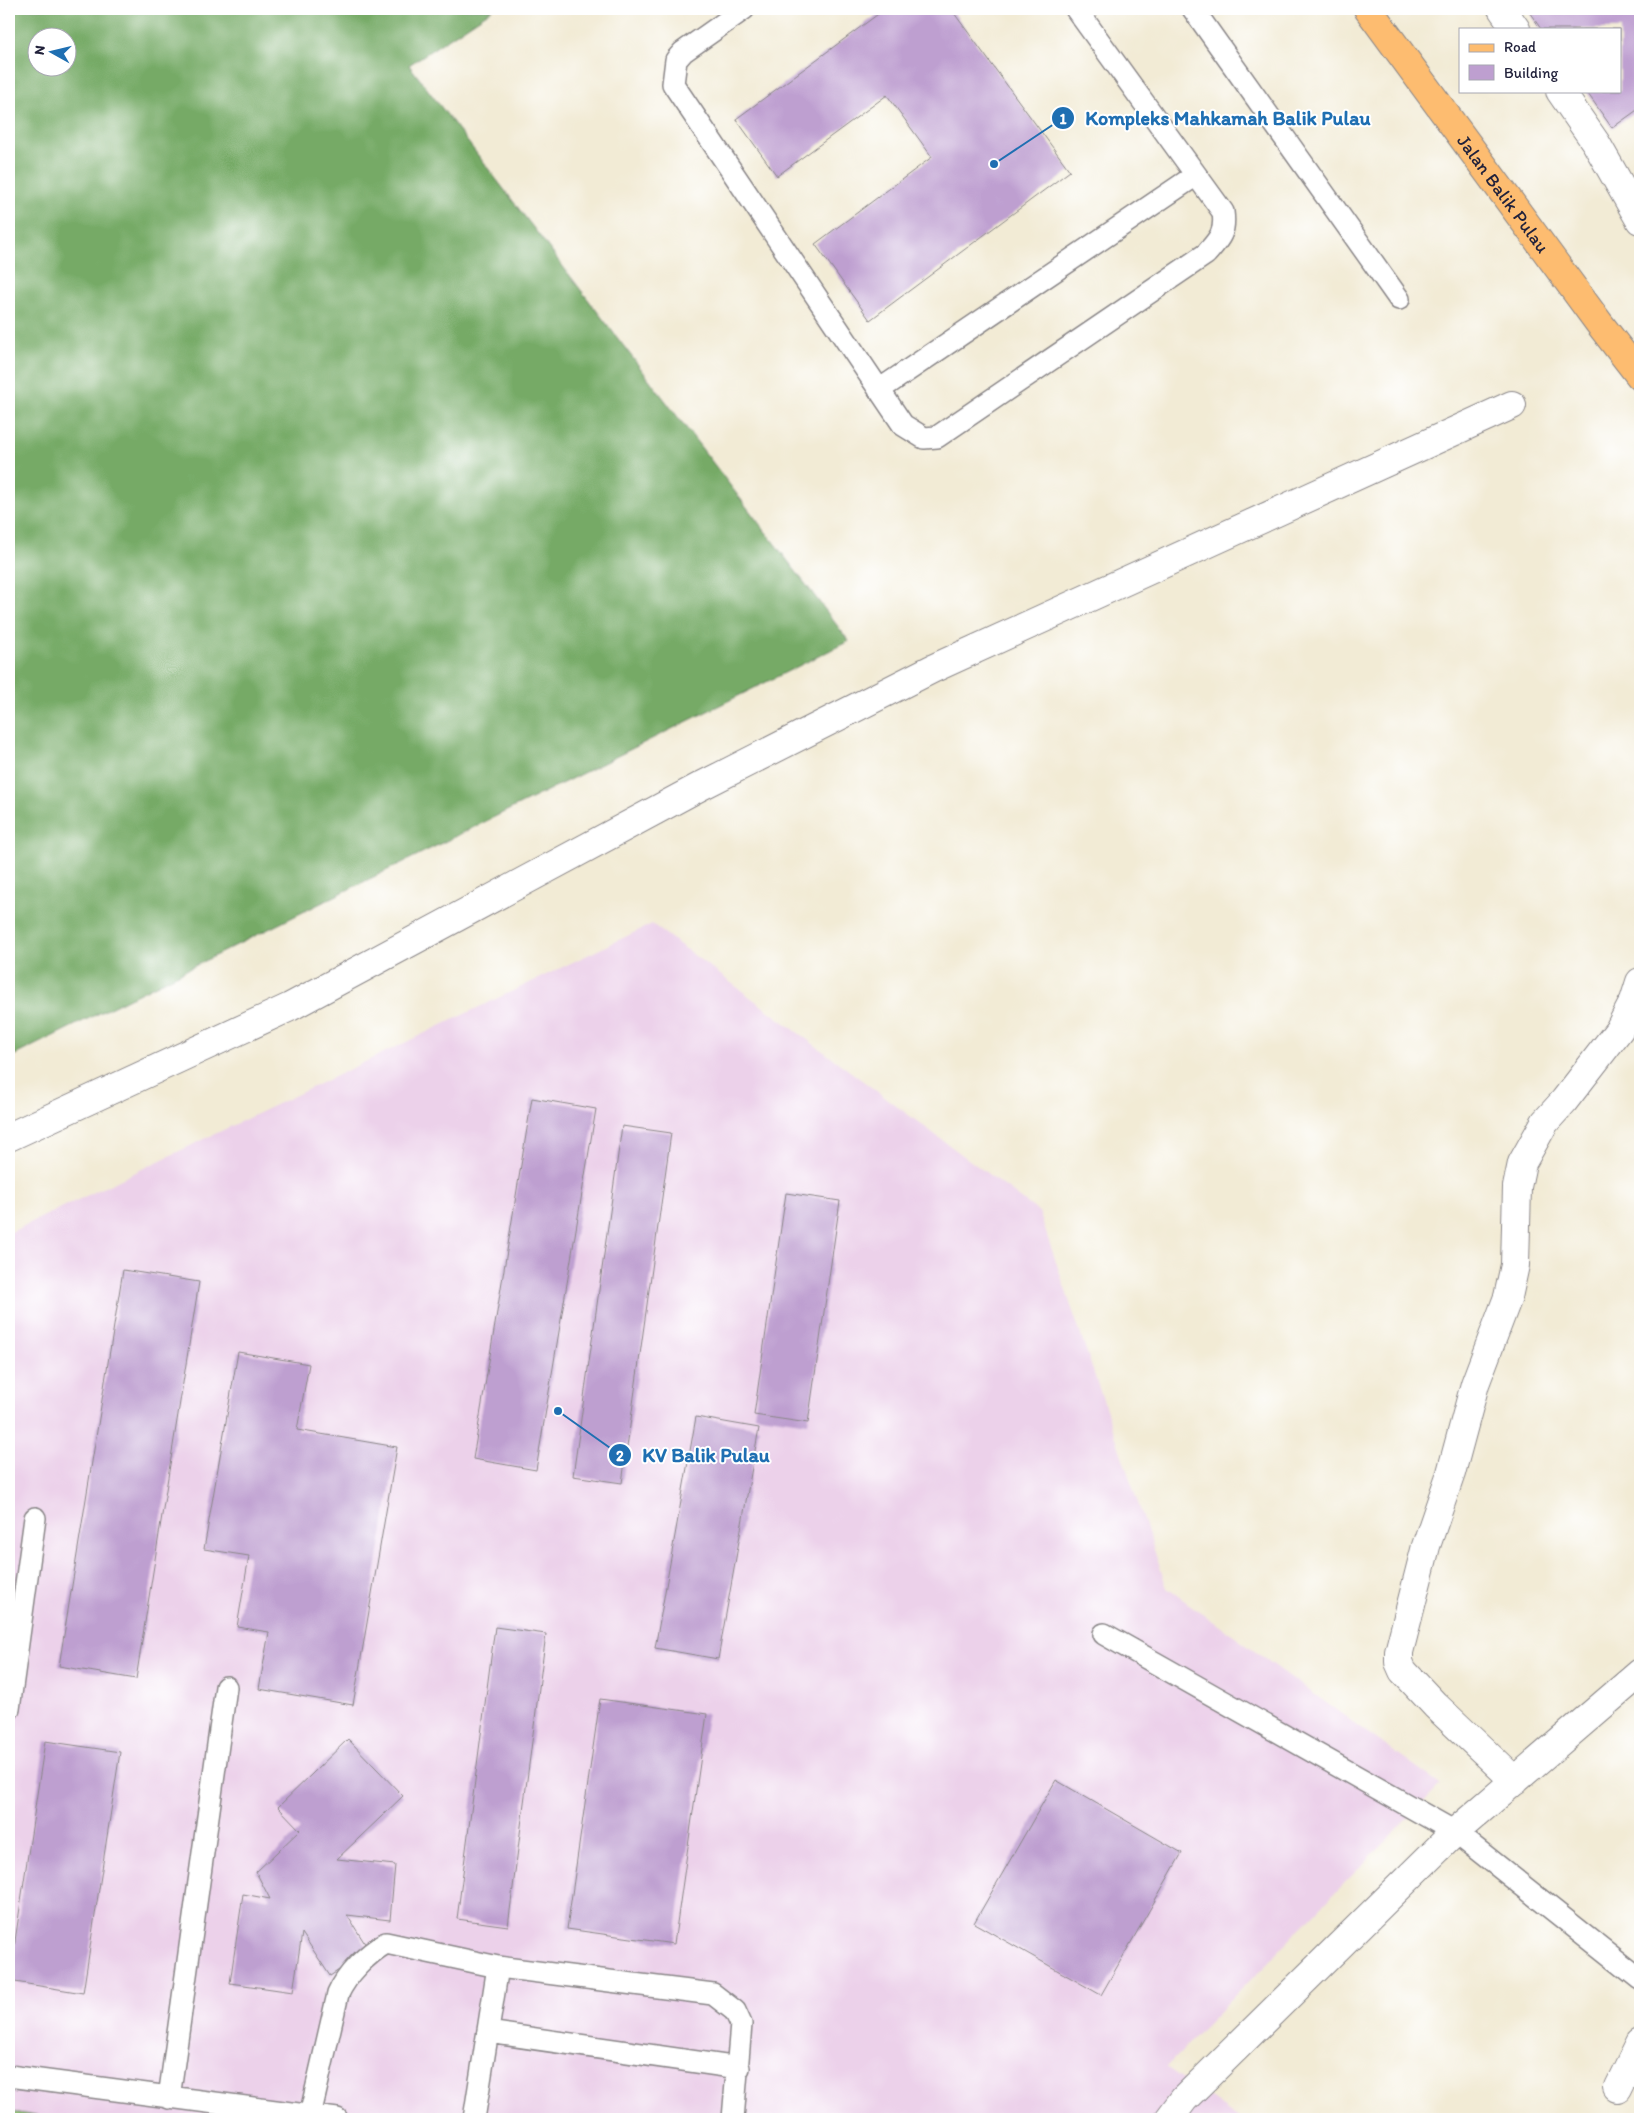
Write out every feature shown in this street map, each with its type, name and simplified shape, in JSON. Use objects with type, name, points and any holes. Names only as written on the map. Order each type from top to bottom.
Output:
[{"type":"main road","name":"Jalan Balik Pulau","points":[[1368,9],[1640,376]]},
{"type":"street","points":[[1502,9],[1515,28]]},
{"type":"street","points":[[1561,92],[1596,142],[1640,220]]},
{"type":"street","points":[[9,1136],[290,1007],[701,786],[932,669],[1512,405]]},
{"type":"street","points":[[1515,1781],[1402,1671],[1399,1662],[1399,1652],[1426,1546],[1451,1473],[1475,1384],[1508,1297],[1515,1265],[1516,1187],[1522,1163],[1545,1122],[1564,1101],[1619,1030],[1634,1001],[1640,982]]},
{"type":"street","points":[[1169,2119],[1184,2098],[1455,1832],[1640,1673]]},
{"type":"street","points":[[1618,2088],[1640,2044]]},
{"type":"lane","points":[[744,9],[683,52],[676,60],[673,84],[903,425],[924,438],[937,437],[1206,254],[1222,234],[1225,224],[1223,212],[1076,9]]},
{"type":"lane","points":[[1192,9],[1399,299]]},
{"type":"lane","points":[[879,390],[1196,175]]},
{"type":"lane","points":[[9,1709],[35,1518]]},
{"type":"lane","points":[[1104,1634],[1455,1832],[1640,1979]]},
{"type":"lane","points":[[169,2098],[226,1686]]},
{"type":"lane","points":[[310,2116],[338,1994],[343,1982],[376,1949],[386,1943],[498,1967],[713,1994],[735,2011],[741,2024],[739,2068],[733,2119]]},
{"type":"lane","points":[[474,2119],[498,1967]]},
{"type":"lane","points":[[488,2032],[739,2068]]},
{"type":"lane","points":[[9,2076],[337,2119]]},
{"type":"shaded area","points":[[652,924],[1039,1212],[1167,1588],[1440,1785],[1166,2067],[1240,2119],[9,2119],[9,1233]]},
{"type":"green space","points":[[9,9],[493,9],[409,65],[849,641],[9,1058]]},
{"type":"green space","points":[[12,2112],[52,2119],[9,2119]]},
{"type":"building","points":[[885,9],[951,9],[1070,171],[870,320],[815,244],[932,157],[887,95],[777,176],[736,119]]},
{"type":"building","points":[[1527,9],[1640,9],[1640,108],[1612,128],[1587,92],[1622,92],[1622,28],[1540,28]]},
{"type":"building","points":[[532,1098],[596,1109],[536,1470],[473,1459]]},
{"type":"building","points":[[622,1126],[671,1133],[622,1483],[573,1476]]},
{"type":"building","points":[[786,1193],[840,1201],[808,1423],[754,1415]]},
{"type":"building","points":[[123,1270],[199,1282],[136,1679],[59,1666]]},
{"type":"building","points":[[238,1352],[309,1364],[297,1430],[397,1447],[353,1705],[259,1689],[269,1632],[237,1627],[249,1556],[204,1549]]},
{"type":"building","points":[[696,1417],[759,1428],[718,1659],[655,1648]]},
{"type":"building","points":[[495,1627],[546,1634],[508,1926],[457,1919]]},
{"type":"building","points":[[600,1699],[707,1714],[674,1944],[567,1929]]},
{"type":"building","points":[[348,1739],[403,1796],[337,1859],[395,1865],[390,1920],[347,1915],[369,1950],[330,1976],[302,1933],[293,1992],[230,1983],[243,1894],[270,1899],[256,1872],[300,1830],[278,1807]]},
{"type":"building","points":[[45,1741],[120,1752],[83,1993],[9,1981]]},
{"type":"building","points":[[1056,1780],[1182,1853],[1101,1995],[974,1923]]},
{"type":"place","name":"Kompleks Mahkamah Balik Pulau","points":[[994,164]]},
{"type":"place","name":"KV Balik Pulau","points":[[558,1411]]}]
